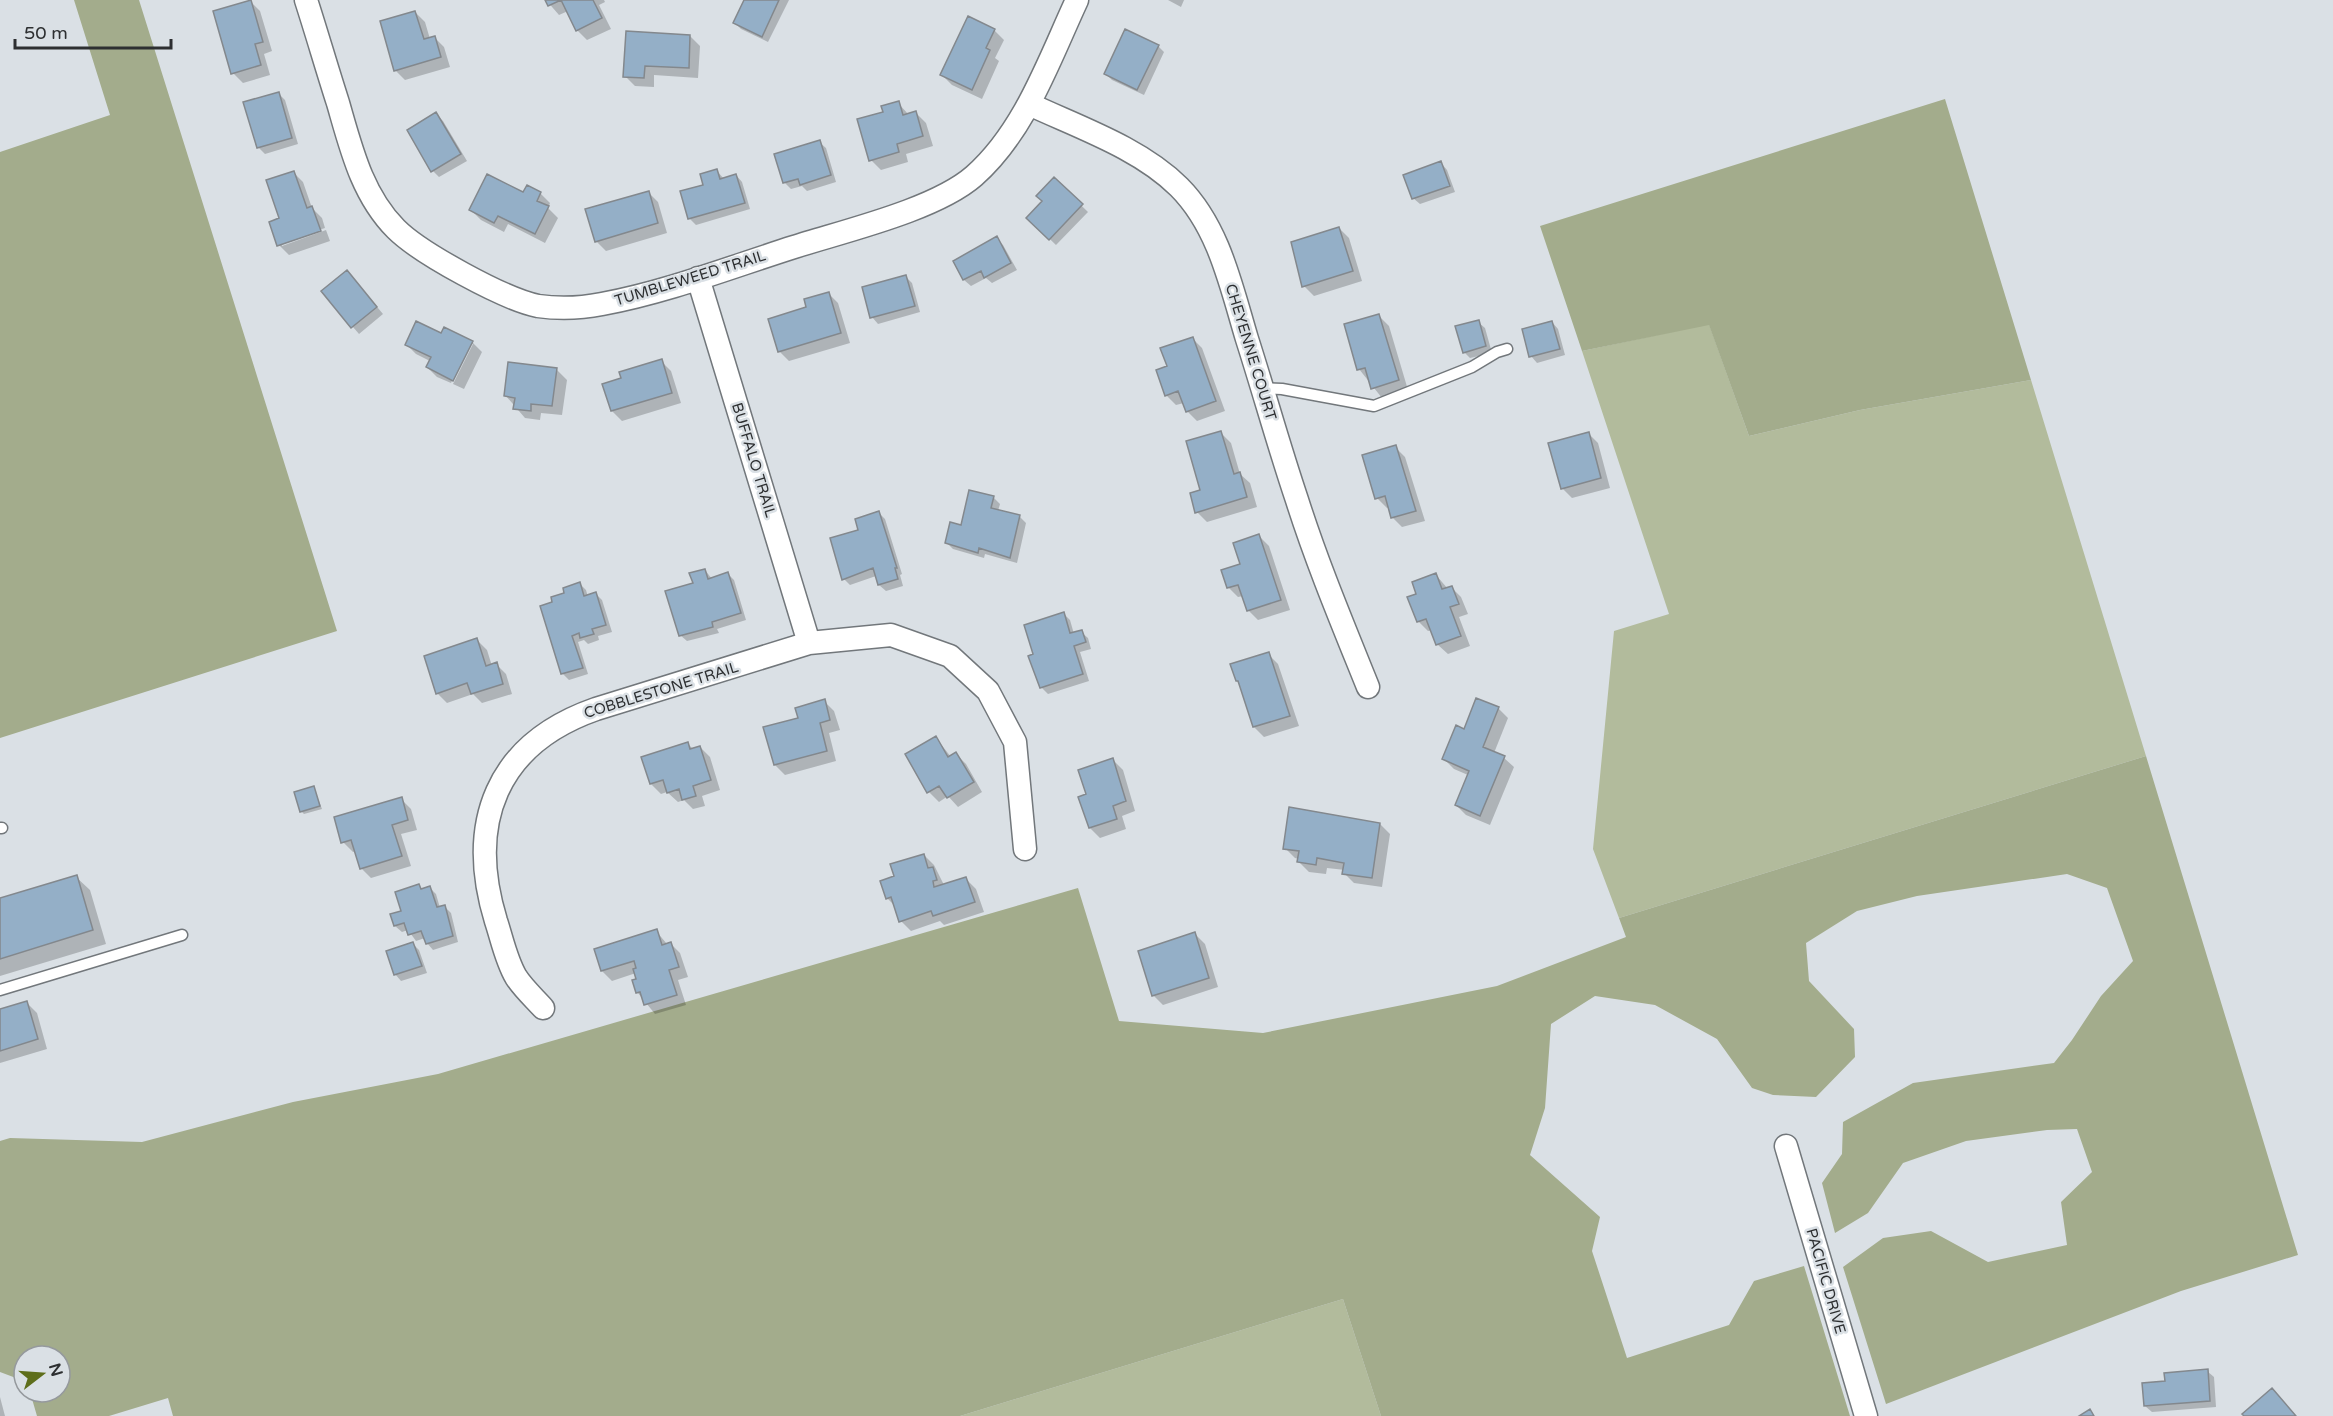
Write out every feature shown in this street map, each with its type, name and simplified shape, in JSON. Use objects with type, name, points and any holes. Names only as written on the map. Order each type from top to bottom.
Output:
[{"type":"street","name":"TUMBLEWEED TRAIL","points":[[306,0],[355,162],[369,194],[394,227],[418,247],[465,274],[518,300],[538,306],[582,308],[639,296],[698,278],[907,211],[944,195],[973,176],[1003,144],[1029,104],[1077,0]]},
{"type":"street","name":"CHEYENNE COURT","points":[[1029,104],[1136,154],[1156,167],[1179,187],[1210,228],[1227,271],[1304,522],[1368,687]]},
{"type":"street","name":"BUFFALO TRAIL","points":[[698,278],[809,643]]},
{"type":"street","name":"COBBLESTONE TRAIL","points":[[543,1008],[521,984],[512,968],[486,887],[485,838],[490,812],[501,785],[516,762],[542,737],[574,718],[809,643],[891,635],[950,656],[988,691],[1015,742],[1025,849]]},
{"type":"street","name":"PACIFIC DRIVE","points":[[1786,1146],[1866,1416]]},
{"type":"lane","points":[[1262,388],[1282,388],[1374,406],[1472,367],[1497,352],[1507,349]]},
{"type":"lane","points":[[0,990],[182,934]]},
{"type":"green space","points":[[74,0],[139,0],[337,631],[0,738],[0,152],[110,115]]},
{"type":"green space","points":[[1945,99],[2031,380],[1860,410],[1749,436],[1709,325],[1582,351],[1540,226]]},
{"type":"green space","points":[[1709,324],[1749,436],[1860,410],[2031,380],[2146,756],[1619,918],[1593,849],[1614,631],[1669,614],[1582,351]]},
{"type":"green space","points":[[2146,756],[2298,1255],[2181,1291],[1886,1404],[1843,1267],[1883,1238],[1931,1231],[1988,1262],[2067,1245],[2061,1202],[2092,1172],[2077,1129],[2047,1130],[1966,1141],[1903,1163],[1868,1213],[1835,1233],[1822,1183],[1842,1154],[1843,1122],[1913,1083],[2054,1063],[2101,996],[2133,961],[2107,888],[2067,874],[1917,896],[1857,911],[1806,943],[1809,981],[1854,1029],[1855,1057],[1816,1097],[1773,1095],[1752,1088],[1717,1039],[1655,1005],[1595,996],[1551,1024],[1545,1108],[1530,1155],[1600,1217],[1592,1251],[1627,1358],[1729,1325],[1754,1281],[1804,1266],[1850,1416],[1381,1416],[1343,1299],[960,1416],[173,1416],[168,1398],[109,1416],[37,1416],[34,1404],[72,1404],[72,1344],[12,1344],[12,1376],[0,1372],[0,1141],[10,1138],[142,1142],[293,1102],[438,1074],[1078,888],[1119,1021],[1263,1033],[1497,986],[1626,937],[1619,918]]},
{"type":"green space","points":[[1343,1299],[1381,1416],[960,1416]]},
{"type":"building","points":[[251,0],[263,42],[255,44],[261,65],[231,74],[213,11]]},
{"type":"building","points":[[545,0],[561,0],[548,6]]},
{"type":"building","points":[[561,0],[593,0],[602,18],[576,31]]},
{"type":"building","points":[[744,0],[779,0],[762,37],[733,23]]},
{"type":"building","points":[[415,11],[424,39],[435,36],[441,57],[394,71],[380,21]]},
{"type":"building","points":[[968,16],[995,29],[986,48],[990,50],[972,90],[940,75]]},
{"type":"building","points":[[1125,29],[1159,45],[1137,90],[1104,74]]},
{"type":"building","points":[[626,31],[690,35],[689,68],[645,66],[644,78],[623,77]]},
{"type":"building","points":[[279,92],[292,138],[257,148],[243,102]]},
{"type":"building","points":[[899,101],[903,115],[916,111],[923,136],[897,144],[899,152],[869,161],[857,119],[883,112],[881,106]]},
{"type":"building","points":[[436,112],[461,154],[431,172],[407,130]]},
{"type":"building","points":[[820,140],[831,175],[800,185],[798,179],[783,183],[774,154]]},
{"type":"building","points":[[1441,161],[1450,186],[1412,199],[1403,175]]},
{"type":"building","points":[[717,169],[720,179],[736,174],[745,203],[688,219],[680,191],[703,185],[700,174]]},
{"type":"building","points":[[294,171],[307,208],[312,206],[321,231],[277,246],[269,222],[279,218],[266,180]]},
{"type":"building","points":[[487,174],[523,192],[527,185],[541,192],[537,201],[549,206],[535,234],[498,216],[494,223],[469,210]]},
{"type":"building","points":[[1054,177],[1083,204],[1049,240],[1026,218],[1042,201],[1036,196]]},
{"type":"building","points":[[649,191],[658,223],[595,242],[585,209]]},
{"type":"building","points":[[1339,227],[1353,271],[1302,287],[1291,242]]},
{"type":"building","points":[[997,236],[1011,263],[984,278],[981,271],[963,280],[953,261]]},
{"type":"building","points":[[347,270],[377,307],[351,328],[321,291]]},
{"type":"building","points":[[906,275],[915,306],[870,318],[862,287]]},
{"type":"building","points":[[829,292],[841,333],[778,352],[768,319],[806,307],[804,299]]},
{"type":"building","points":[[1379,314],[1399,380],[1371,389],[1365,368],[1357,370],[1344,324]]},
{"type":"building","points":[[1479,320],[1486,346],[1463,353],[1455,326]]},
{"type":"building","points":[[416,321],[441,333],[444,327],[473,341],[453,381],[426,367],[431,357],[405,345]]},
{"type":"building","points":[[1552,321],[1560,349],[1529,357],[1522,329]]},
{"type":"building","points":[[1193,337],[1216,401],[1186,412],[1178,391],[1165,396],[1156,370],[1167,366],[1160,348]]},
{"type":"building","points":[[662,359],[672,393],[611,411],[602,384],[621,378],[619,372]]},
{"type":"building","points":[[508,362],[557,368],[552,406],[531,404],[531,411],[513,409],[515,398],[504,396]]},
{"type":"building","points":[[1221,431],[1234,474],[1240,472],[1247,497],[1195,513],[1190,493],[1200,490],[1186,441]]},
{"type":"building","points":[[1589,432],[1601,478],[1561,489],[1548,443]]},
{"type":"building","points":[[1396,445],[1416,511],[1391,518],[1385,496],[1375,499],[1362,455]]},
{"type":"building","points":[[969,490],[994,496],[991,508],[1020,515],[1010,558],[979,548],[978,553],[945,543],[950,522],[961,525]]},
{"type":"building","points":[[879,511],[897,568],[895,568],[898,579],[878,585],[873,568],[842,580],[830,538],[858,530],[855,519]]},
{"type":"building","points":[[1259,534],[1281,600],[1247,611],[1238,585],[1227,588],[1221,570],[1240,564],[1233,543]]},
{"type":"building","points":[[705,569],[708,579],[728,572],[741,613],[712,622],[713,627],[679,636],[665,591],[693,583],[689,573]]},
{"type":"building","points":[[1436,573],[1442,589],[1452,586],[1459,604],[1450,607],[1461,636],[1436,645],[1426,619],[1417,622],[1407,597],[1416,594],[1412,582]]},
{"type":"building","points":[[580,582],[584,596],[596,592],[606,625],[592,629],[594,634],[580,638],[579,633],[572,636],[583,668],[561,674],[540,606],[552,602],[551,597],[564,593],[563,588]]},
{"type":"building","points":[[1064,612],[1070,633],[1082,630],[1086,642],[1074,646],[1083,674],[1040,688],[1028,656],[1033,654],[1024,625]]},
{"type":"building","points":[[477,638],[486,666],[497,662],[503,684],[471,694],[467,683],[436,694],[424,656]]},
{"type":"building","points":[[1269,652],[1290,716],[1253,727],[1230,664]]},
{"type":"building","points":[[1476,698],[1499,707],[1483,747],[1505,756],[1480,816],[1455,805],[1469,771],[1442,759],[1456,725],[1464,729]]},
{"type":"building","points":[[825,699],[830,720],[820,723],[827,751],[774,765],[763,727],[798,718],[795,708]]},
{"type":"building","points":[[936,736],[948,757],[956,752],[974,782],[947,798],[939,786],[927,793],[905,754]]},
{"type":"building","points":[[688,742],[690,749],[700,746],[711,780],[693,786],[696,796],[682,800],[679,789],[667,793],[663,780],[650,784],[641,757]]},
{"type":"building","points":[[1113,758],[1126,801],[1113,806],[1117,819],[1089,828],[1078,797],[1086,794],[1078,770]]},
{"type":"building","points":[[314,786],[320,806],[300,812],[294,792]]},
{"type":"building","points":[[402,797],[408,820],[392,825],[402,856],[360,869],[351,840],[341,843],[334,817]]},
{"type":"building","points":[[1289,807],[1380,823],[1372,878],[1342,874],[1344,863],[1317,858],[1316,865],[1297,862],[1299,851],[1283,849]]},
{"type":"building","points":[[924,854],[928,868],[933,867],[937,880],[933,881],[934,887],[966,877],[975,902],[933,916],[931,911],[899,922],[891,897],[886,899],[880,881],[894,876],[890,864]]},
{"type":"building","points":[[77,875],[93,930],[0,959],[0,898]]},
{"type":"building","points":[[419,884],[421,889],[430,886],[437,907],[445,905],[453,936],[426,944],[421,931],[408,935],[404,923],[394,926],[390,914],[401,911],[395,892]]},
{"type":"building","points":[[657,929],[662,945],[671,942],[679,967],[669,970],[677,995],[644,1005],[640,992],[636,993],[632,980],[636,979],[633,969],[636,968],[634,961],[601,971],[594,949]]},
{"type":"building","points":[[1195,932],[1209,978],[1152,996],[1138,951]]},
{"type":"building","points":[[413,942],[422,966],[394,975],[386,951]]},
{"type":"building","points":[[27,1001],[38,1039],[0,1051],[0,1009]]},
{"type":"building","points":[[2208,1369],[2210,1401],[2144,1406],[2142,1383],[2165,1381],[2164,1373]]},
{"type":"building","points":[[2272,1388],[2296,1416],[2244,1416],[2242,1414]]},
{"type":"building","points":[[2090,1409],[2094,1416],[2079,1416]]}]
